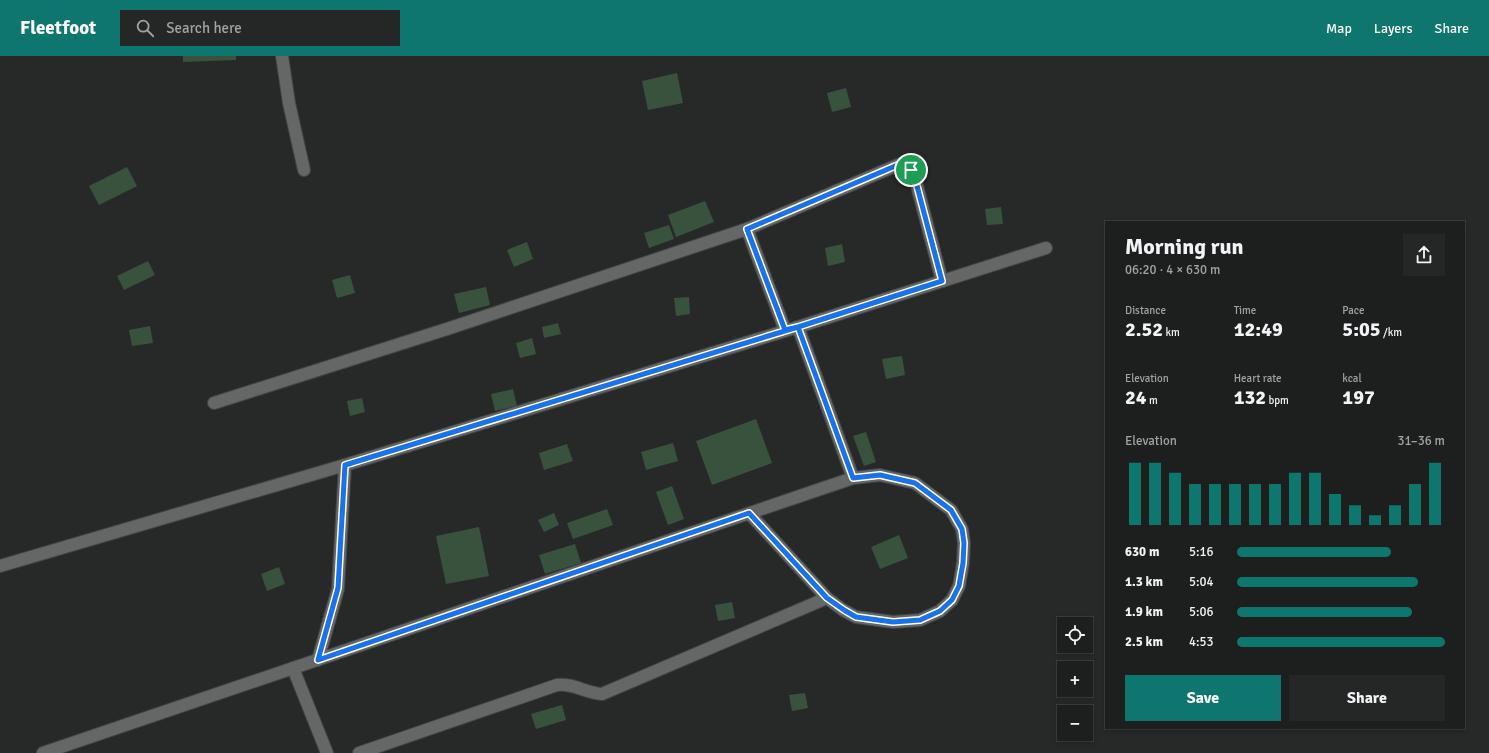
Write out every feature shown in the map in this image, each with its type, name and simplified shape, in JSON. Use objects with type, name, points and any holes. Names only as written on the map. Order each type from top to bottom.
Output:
[{"type":"street","points":[[282,56],[289,103],[304,170]]},
{"type":"street","points":[[214,403],[450,328],[747,229],[900,164],[911,170],[917,186],[942,281]]},
{"type":"street","points":[[747,229],[785,330]]},
{"type":"street","points":[[0,566],[345,465],[798,327],[1046,248]]},
{"type":"street","points":[[798,327],[853,478]]},
{"type":"street","points":[[318,660],[338,588],[345,465]]},
{"type":"street","points":[[43,753],[318,660],[749,513],[853,478],[880,475],[915,483],[951,510],[962,529],[964,543],[963,563],[959,586],[952,600],[940,611],[920,620],[893,622],[856,617],[827,598],[749,513]]},
{"type":"street","points":[[359,753],[557,685],[565,684],[592,693],[602,694],[827,598]]},
{"type":"street","points":[[293,668],[327,753]]},
{"type":"building","points":[[183,56],[236,56],[236,60],[183,62]]},
{"type":"building","points":[[677,73],[683,103],[648,110],[642,81]]},
{"type":"building","points":[[846,88],[851,107],[832,112],[827,93]]},
{"type":"building","points":[[127,167],[137,186],[99,205],[89,186]]},
{"type":"building","points":[[705,201],[714,222],[676,237],[668,215]]},
{"type":"building","points":[[1001,207],[1003,224],[987,225],[985,209]]},
{"type":"building","points":[[669,225],[674,239],[649,248],[644,233]]},
{"type":"building","points":[[527,242],[533,259],[514,267],[507,250]]},
{"type":"building","points":[[842,244],[845,262],[828,266],[825,248]]},
{"type":"building","points":[[148,261],[155,275],[124,290],[117,276]]},
{"type":"building","points":[[350,275],[355,293],[337,298],[332,280]]},
{"type":"building","points":[[486,287],[490,305],[459,313],[454,294]]},
{"type":"building","points":[[689,297],[690,314],[676,316],[674,298]]},
{"type":"building","points":[[558,323],[561,334],[544,338],[542,327]]},
{"type":"building","points":[[150,326],[153,343],[132,346],[129,330]]},
{"type":"building","points":[[532,338],[536,354],[520,358],[516,343]]},
{"type":"building","points":[[902,356],[905,375],[886,379],[882,359]]},
{"type":"building","points":[[513,389],[517,406],[495,411],[491,394]]},
{"type":"building","points":[[362,398],[365,412],[350,416],[347,401]]},
{"type":"building","points":[[756,419],[772,463],[712,485],[696,441]]},
{"type":"building","points":[[866,432],[876,462],[864,466],[853,436]]},
{"type":"building","points":[[673,443],[678,461],[646,470],[641,452]]},
{"type":"building","points":[[567,444],[573,461],[544,470],[539,453]]},
{"type":"building","points":[[672,486],[684,519],[668,525],[656,492]]},
{"type":"building","points":[[607,509],[613,525],[573,539],[567,523]]},
{"type":"building","points":[[554,513],[559,525],[544,532],[538,520]]},
{"type":"building","points":[[479,527],[489,576],[446,584],[436,536]]},
{"type":"building","points":[[899,535],[908,558],[880,569],[871,547]]},
{"type":"building","points":[[575,544],[581,563],[545,574],[539,555]]},
{"type":"building","points":[[279,567],[285,584],[267,591],[261,574]]},
{"type":"building","points":[[732,602],[735,618],[718,621],[715,605]]},
{"type":"building","points":[[805,693],[808,708],[792,711],[789,695]]},
{"type":"building","points":[[562,705],[566,720],[536,729],[531,714]]},
{"type":"route","points":[[911,170],[900,164],[747,229],[785,330],[798,327],[853,478],[880,475],[915,483],[951,510],[962,529],[964,543],[963,563],[959,586],[952,600],[940,611],[920,620],[893,622],[856,617],[827,598],[749,513],[318,660],[338,588],[345,465],[798,327],[942,281],[917,186],[911,170]]}]
